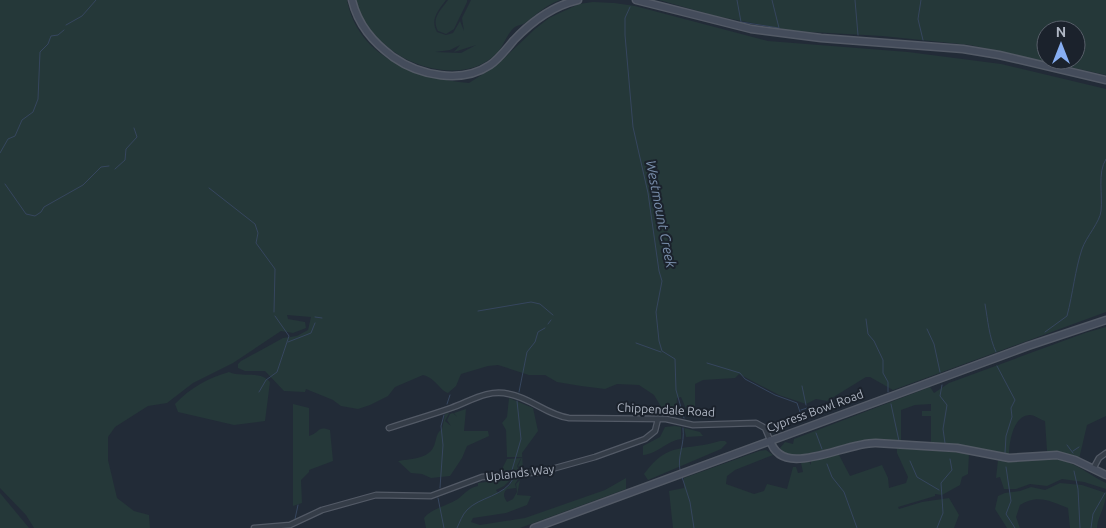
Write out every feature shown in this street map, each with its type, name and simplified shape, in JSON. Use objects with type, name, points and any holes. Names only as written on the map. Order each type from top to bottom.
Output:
[{"type":"street","points":[[352,0],[364,30],[399,61],[424,72],[451,76],[464,75],[490,65],[536,20],[555,8],[578,0]]},
{"type":"street","points":[[636,0],[760,31],[963,49],[999,54],[1106,80]]},
{"type":"street","name":"Cypress Bowl Road","points":[[534,528],[1028,346],[1106,320]]},
{"type":"street","name":"Chippendale Road","points":[[389,428],[451,408],[480,395],[495,392],[520,397],[563,417],[658,419],[693,425],[756,423],[765,428],[778,454],[793,461],[872,442],[957,448],[1012,458],[1057,455],[1071,458],[1106,475]]},
{"type":"street","name":"Uplands Way","points":[[254,528],[290,525],[322,510],[376,495],[431,496],[482,477],[541,472],[566,466],[646,439],[655,431],[658,419]]},
{"type":"street","points":[[1093,469],[1099,458],[1106,453]]},
{"type":"shaded area","points":[[0,0],[347,0],[353,20],[363,37],[393,61],[410,70],[430,76],[469,83],[497,65],[549,18],[579,4],[593,2],[614,3],[635,6],[768,41],[908,52],[1001,64],[1106,89],[1106,312],[893,390],[870,377],[866,377],[827,401],[816,399],[806,404],[779,395],[739,374],[735,378],[703,380],[695,384],[695,408],[687,411],[681,397],[677,398],[676,411],[663,410],[654,395],[639,385],[617,384],[605,389],[581,386],[557,382],[545,375],[529,375],[498,365],[461,374],[456,386],[448,393],[423,375],[395,387],[388,396],[370,405],[358,409],[341,406],[333,400],[306,389],[305,392],[284,391],[265,371],[245,371],[238,368],[238,364],[241,361],[283,338],[297,336],[308,330],[311,317],[287,315],[288,319],[305,322],[306,328],[293,333],[281,331],[233,363],[193,383],[167,403],[148,406],[115,427],[108,437],[108,460],[117,498],[134,511],[149,515],[150,528],[34,528],[26,515],[0,488]]},
{"type":"shaded area","points":[[356,0],[446,0],[436,15],[434,23],[437,32],[446,35],[453,33],[460,21],[464,31],[462,18],[471,0],[560,0],[546,7],[525,23],[515,27],[497,53],[487,61],[464,70],[439,70],[404,58],[374,34],[359,9]],"holes":[[[460,45],[454,52],[476,45],[461,53],[435,52],[450,50]]]},
{"type":"shaded area","points":[[448,0],[467,0],[467,2],[454,29],[446,34],[438,31],[436,18]]},
{"type":"shaded area","points":[[659,0],[1106,0],[1106,75],[1083,70],[1086,70],[1086,20],[1036,20],[1036,60],[970,45],[882,36],[793,31],[716,16]]},
{"type":"shaded area","points":[[1106,327],[1106,416],[1087,425],[1079,459],[1047,451],[1045,421],[1030,415],[1024,416],[1016,424],[1011,437],[1009,455],[962,446],[931,444],[931,416],[922,416],[922,411],[931,411],[931,404],[915,405],[901,410],[901,441],[864,440],[795,457],[784,453],[780,448],[785,442],[793,444],[794,439],[930,387],[934,393],[949,383]]},
{"type":"shaded area","points":[[229,372],[261,376],[270,382],[265,421],[234,425],[178,412],[175,404],[193,388],[214,377]]},
{"type":"shaded area","points":[[509,398],[533,408],[538,431],[522,453],[523,470],[518,466],[522,457],[507,457],[506,430],[502,423],[507,417]]},
{"type":"shaded area","points":[[293,404],[309,408],[309,436],[323,428],[330,430],[333,461],[309,470],[301,480],[302,503],[293,506]]},
{"type":"shaded area","points":[[466,409],[464,431],[488,431],[489,436],[467,446],[462,458],[450,476],[431,478],[422,474],[411,473],[398,461],[417,458],[430,452],[438,433],[442,429],[445,414],[449,413],[445,421],[451,426],[447,420],[450,414],[453,413],[457,417],[454,413]]},
{"type":"shaded area","points":[[665,427],[681,427],[681,439],[643,455],[643,446],[660,437]]},
{"type":"shaded area","points":[[684,428],[700,432],[703,436],[686,437]]},
{"type":"shaded area","points":[[720,441],[727,443],[721,449],[648,480],[644,474],[661,456],[670,452]]},
{"type":"shaded area","points":[[897,448],[969,453],[968,474],[962,477],[960,485],[942,495],[935,494],[935,496],[898,507],[899,509],[922,502],[949,498],[959,515],[954,528],[673,528],[669,491],[684,488],[684,478],[759,451],[766,450],[773,455],[735,470],[727,476],[726,484],[754,494],[764,491],[767,484],[787,489],[793,467],[796,467],[798,473],[803,472],[801,463],[809,461],[811,465],[811,460],[838,453],[850,476],[882,465],[888,478],[889,488],[906,483],[908,477],[897,453]]},
{"type":"shaded area","points":[[521,458],[517,466],[519,470],[501,471],[507,459]]},
{"type":"shaded area","points":[[1042,458],[1061,460],[1076,466],[1106,483],[1106,489],[1084,482],[1062,479],[1047,486],[1030,484],[1016,489],[1004,489],[1000,477],[996,478],[998,460],[1015,462]]},
{"type":"shaded area","points":[[514,478],[519,478],[515,484],[516,488],[505,491],[505,499],[507,502],[513,499],[517,492],[516,484],[520,480],[517,495],[531,496],[527,505],[506,513],[473,518],[471,522],[480,525],[525,518],[605,490],[626,478],[626,489],[520,528],[426,528],[424,518],[427,515],[435,509],[458,499],[470,489],[478,486],[478,483],[511,479],[504,486],[496,490],[498,493],[509,486]]},
{"type":"shaded area","points":[[1060,483],[1082,485],[1106,493],[1105,503],[1097,528],[1070,528],[1068,508],[1039,499],[1020,505],[1016,517],[1020,528],[1007,528],[995,509],[998,496],[1005,493],[1031,487],[1045,490]]},
{"type":"shaded area","points":[[0,493],[29,528],[0,528]]},
{"type":"waterway","points":[[66,25],[82,16],[96,0]]},
{"type":"waterway","points":[[737,0],[741,22],[779,28],[772,0]]},
{"type":"waterway","points":[[855,0],[858,35]]},
{"type":"waterway","points":[[921,0],[918,19],[923,40]]},
{"type":"waterway","name":"Westmount Creek","points":[[630,7],[625,18],[625,35],[633,127],[648,193],[662,281],[656,312],[659,341],[662,351],[675,359],[676,390],[684,418]]},
{"type":"waterway","points":[[0,153],[8,139],[15,136],[22,120],[33,112],[38,99],[40,52],[48,44],[51,36],[58,35],[64,30]]},
{"type":"waterway","points":[[115,169],[125,160],[126,149],[137,137],[134,128]]},
{"type":"waterway","points":[[1045,332],[1067,316],[1082,249],[1096,225],[1101,211],[1101,177],[1106,159]]},
{"type":"waterway","points":[[5,184],[26,214],[35,216],[44,207],[83,185],[101,167],[109,166]]},
{"type":"waterway","points":[[209,188],[255,224],[258,233],[256,243],[275,269],[274,312]]},
{"type":"waterway","points":[[478,311],[531,302],[540,304],[553,315]]},
{"type":"waterway","points":[[985,304],[990,335],[996,352]]},
{"type":"waterway","points":[[259,392],[266,380],[277,372],[289,336],[275,316]]},
{"type":"waterway","points":[[315,317],[322,318]]},
{"type":"waterway","points":[[866,319],[868,334],[874,341],[883,360],[883,373],[888,382],[888,392]]},
{"type":"waterway","points":[[548,324],[551,320]]},
{"type":"waterway","points":[[288,342],[311,333],[315,323]]},
{"type":"waterway","points":[[519,392],[527,352],[535,342],[538,332],[545,328]]},
{"type":"waterway","points":[[927,329],[934,344],[940,372]]},
{"type":"waterway","points":[[636,343],[661,352]]},
{"type":"waterway","points":[[707,363],[740,373],[745,379],[775,395],[797,403],[802,418]]},
{"type":"waterway","points":[[997,366],[1015,400],[1011,408],[1012,417],[1006,436],[1005,453]]},
{"type":"waterway","points":[[942,385],[940,396],[947,405],[943,429],[945,443]]},
{"type":"waterway","points":[[802,386],[806,405]]},
{"type":"waterway","points":[[447,404],[450,395]]},
{"type":"waterway","points":[[512,470],[521,439],[517,401]]},
{"type":"waterway","points":[[891,404],[899,441]]},
{"type":"waterway","points":[[801,410],[807,408]]},
{"type":"waterway","points":[[440,488],[443,445],[441,426],[444,415]]},
{"type":"waterway","name":"Westmount Creek","points":[[680,470],[679,460],[683,428]]},
{"type":"waterway","points":[[816,433],[822,449]]},
{"type":"waterway","points":[[1067,445],[1073,453]]},
{"type":"waterway","points":[[1073,451],[1079,447]]},
{"type":"waterway","points":[[937,528],[943,513],[941,483],[952,470],[950,459]]},
{"type":"waterway","points":[[910,461],[917,477],[939,490]]},
{"type":"waterway","points":[[827,464],[832,477],[844,492],[857,528]]},
{"type":"waterway","points":[[1006,467],[1011,501],[1006,514],[1015,528]]},
{"type":"waterway","points":[[1074,471],[1078,489],[1080,528]]},
{"type":"waterway","name":"Westmount Creek","points":[[682,477],[690,502],[694,528]]},
{"type":"waterway","points":[[457,528],[467,510],[478,502],[504,489],[513,479]]},
{"type":"waterway","points":[[1091,528],[1093,514],[1105,493]]},
{"type":"waterway","points":[[438,498],[444,528]]},
{"type":"waterway","points":[[295,519],[298,505]]}]
